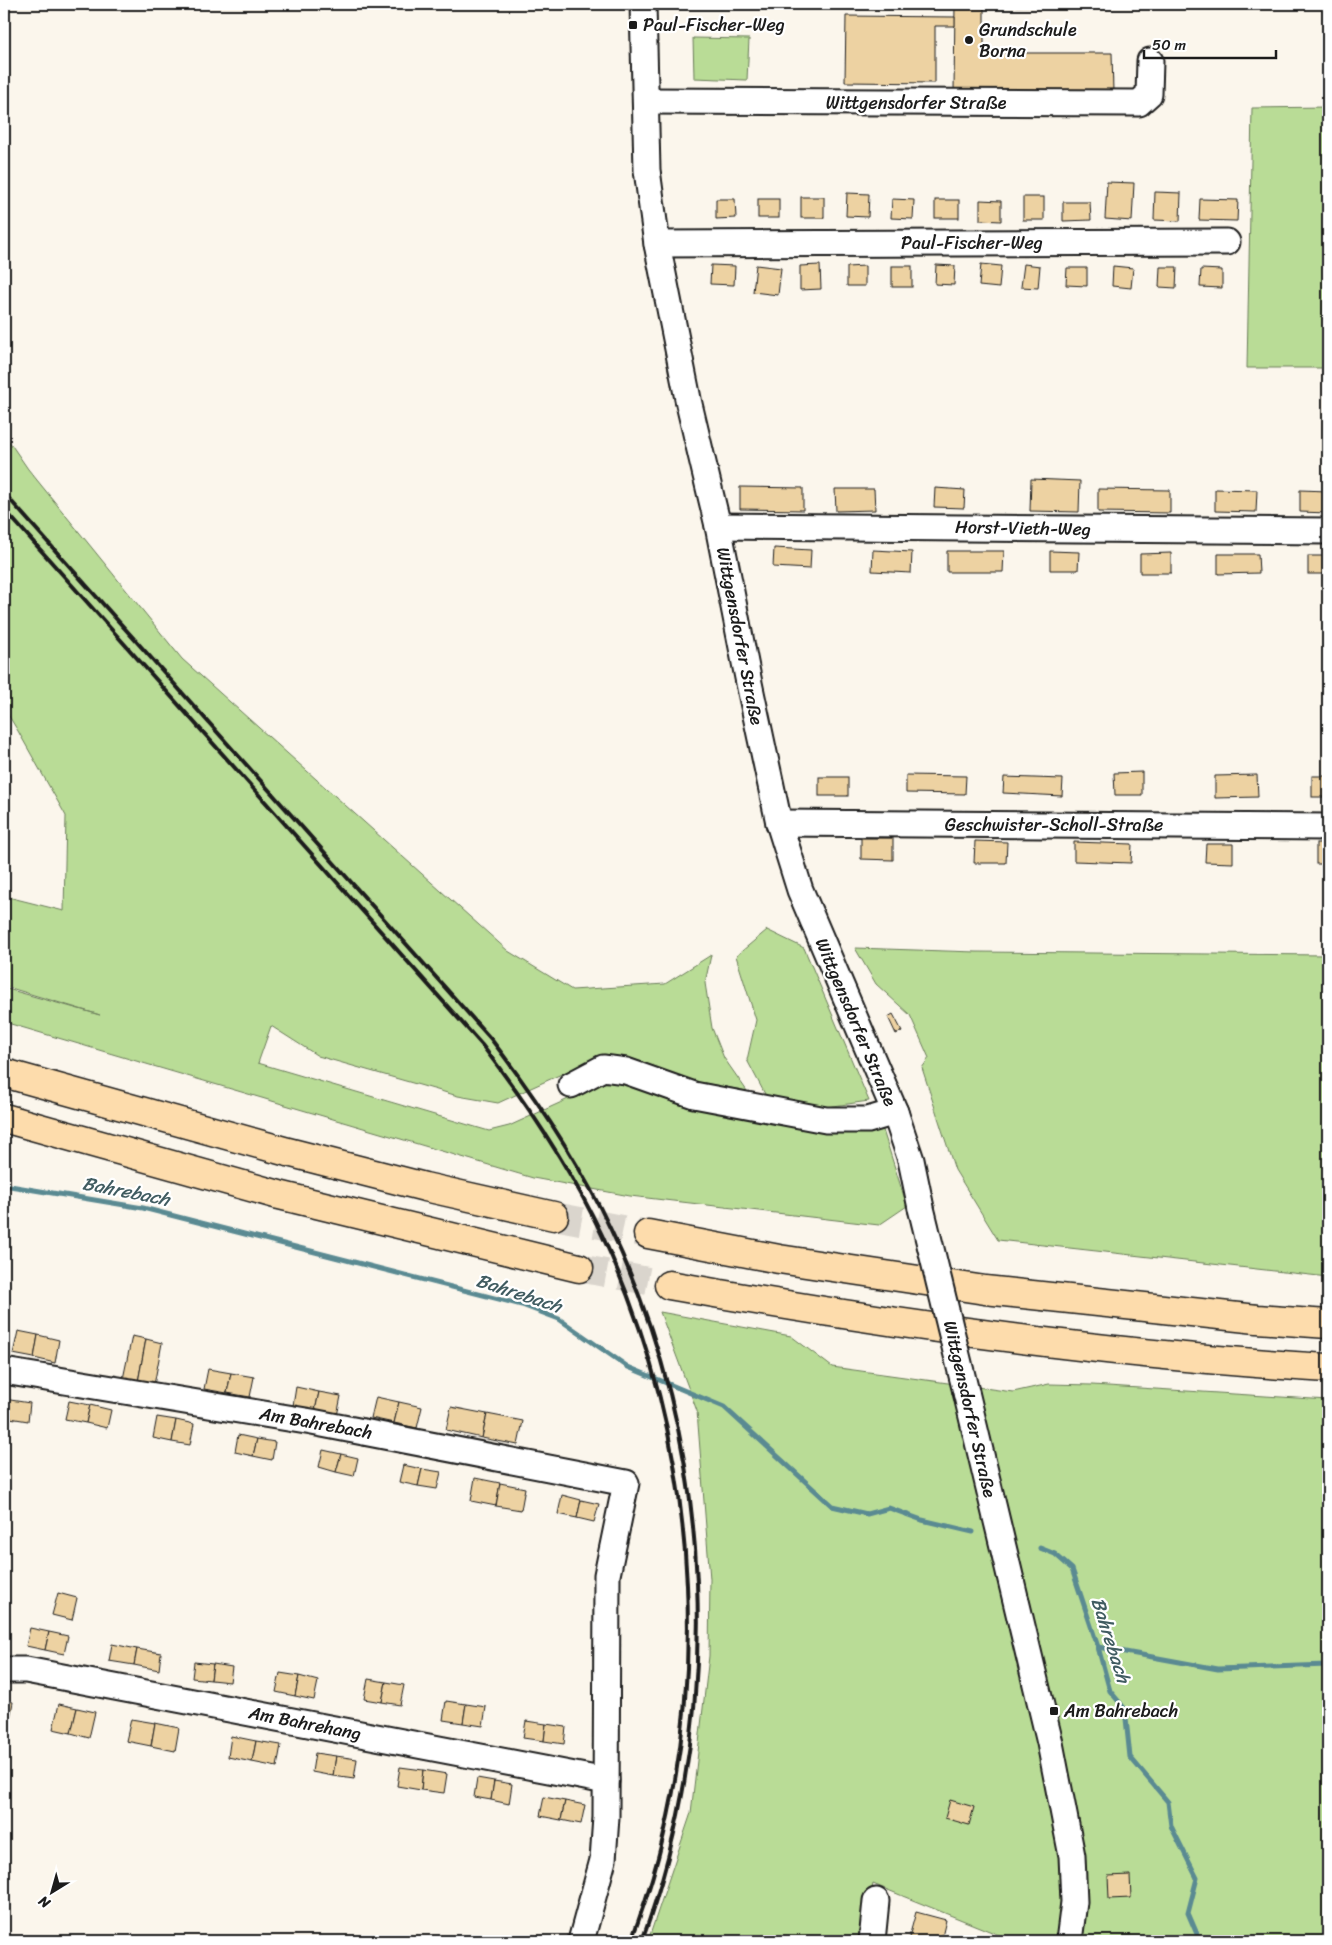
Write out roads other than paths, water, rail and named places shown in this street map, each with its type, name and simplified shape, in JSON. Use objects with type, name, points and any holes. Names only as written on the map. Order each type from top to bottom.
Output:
[{"type":"highway","points":[[4,1073],[284,1151],[425,1187],[554,1216]]},
{"type":"highway","points":[[4,1118],[279,1195],[579,1268]]},
{"type":"highway","points":[[648,1234],[779,1259],[985,1290],[1257,1319],[1328,1324]]},
{"type":"highway","points":[[668,1285],[779,1305],[996,1337],[1250,1363],[1328,1368]]},
{"type":"street","name":"Wittgensdorfer Straße","points":[[643,4],[647,170],[657,244],[689,404],[718,526],[779,823],[800,890],[895,1112],[911,1160],[1050,1743],[1072,1856],[1074,1902],[1070,1941]]},
{"type":"street","name":"Wittgensdorfer Straße","points":[[646,101],[1139,103],[1149,94],[1150,62]]},
{"type":"street","name":"Paul-Fischer-Weg","points":[[657,244],[1228,242]]},
{"type":"street","name":"Horst-Vieth-Weg","points":[[718,526],[1328,532]]},
{"type":"street","name":"Geschwister-Scholl-Straße","points":[[779,823],[1328,827]]},
{"type":"street","points":[[571,1085],[603,1068],[626,1071],[694,1095],[826,1120],[868,1120],[895,1112]]},
{"type":"street","name":"Am Bahrebach","points":[[4,1371],[312,1422],[626,1483],[607,1575],[606,1781]]},
{"type":"street","name":"Am Bahrehang","points":[[4,1670],[26,1670],[606,1781]]},
{"type":"street","points":[[581,1941],[603,1860],[606,1781]]},
{"type":"street","points":[[872,1941],[876,1901]]},
{"type":"waterway","name":"Bahrebach","points":[[4,1185],[143,1208],[522,1305],[559,1319],[628,1367],[724,1407],[832,1506],[867,1514],[889,1508],[922,1520],[973,1532]]},
{"type":"waterway","name":"Bahrebach","points":[[1040,1548],[1055,1554],[1072,1569],[1098,1647],[1110,1691],[1125,1709],[1130,1757],[1168,1802],[1171,1826],[1197,1878],[1188,1913],[1200,1941]]},
{"type":"waterway","points":[[1098,1647],[1218,1669],[1328,1665]]},
{"type":"tunnel","points":[[554,1216],[648,1234]]},
{"type":"tunnel","points":[[579,1268],[669,1285]]},
{"type":"railway","points":[[4,493],[491,1039],[525,1084],[556,1131],[599,1204],[611,1230],[646,1315],[672,1402],[689,1492],[697,1582],[696,1674],[687,1764],[669,1854],[642,1941]]},
{"type":"railway","points":[[4,509],[482,1045],[516,1090],[547,1137],[576,1185],[602,1235],[636,1319],[662,1406],[679,1495],[687,1585],[687,1676],[677,1766],[659,1855],[631,1941]]},
{"type":"place","name":"Paul-Fischer-Weg","points":[[633,25]]},
{"type":"place","name":"Grundschule Borna","points":[[969,40]]},
{"type":"place","name":"Am Bahrebach","points":[[1054,1711]]}]
